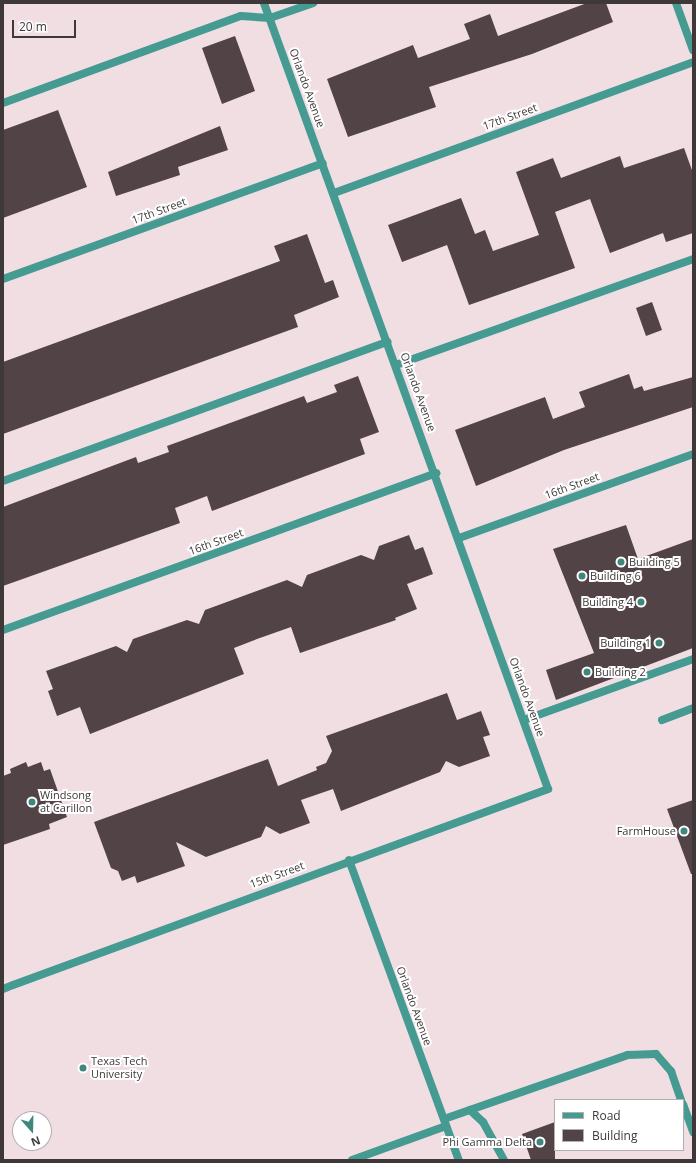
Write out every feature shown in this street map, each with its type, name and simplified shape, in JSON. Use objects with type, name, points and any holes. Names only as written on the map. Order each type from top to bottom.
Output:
[{"type":"street","name":"Orlando Avenue","points":[[264,3],[436,474],[548,789]]},
{"type":"street","points":[[3,103],[241,16],[270,18],[313,3]]},
{"type":"street","points":[[676,3],[693,50]]},
{"type":"street","name":"17th Street","points":[[334,193],[693,62]]},
{"type":"street","name":"17th Street","points":[[3,279],[323,164]]},
{"type":"street","points":[[396,365],[693,259]]},
{"type":"street","points":[[3,481],[388,342]]},
{"type":"street","name":"16th Street","points":[[459,538],[693,454]]},
{"type":"street","name":"16th Street","points":[[3,630],[436,474]]},
{"type":"street","points":[[524,720],[693,659]]},
{"type":"street","points":[[662,720],[693,708]]},
{"type":"street","name":"15th Street","points":[[3,989],[349,860],[548,789]]},
{"type":"street","name":"Orlando Avenue","points":[[349,860],[459,1160]]},
{"type":"street","points":[[352,1160],[445,1123],[470,1110],[628,1055],[656,1054],[671,1072],[681,1099]]},
{"type":"street","points":[[684,1107],[693,1132]]},
{"type":"street","points":[[470,1110],[484,1122],[504,1160]]},
{"type":"building","points":[[587,3],[606,3],[613,22],[532,54],[429,87],[436,107],[348,137],[327,79],[413,45],[418,58],[470,39],[464,24],[490,14],[498,36]]},
{"type":"building","points":[[235,36],[255,91],[222,104],[202,48]]},
{"type":"building","points":[[58,110],[87,187],[3,218],[3,130]]},
{"type":"building","points":[[220,126],[228,150],[178,167],[180,175],[116,196],[108,172]]},
{"type":"building","points":[[684,148],[693,173],[693,233],[666,242],[663,233],[610,253],[590,199],[555,212],[575,268],[469,305],[447,245],[402,262],[388,225],[461,198],[475,234],[485,230],[493,251],[539,235],[516,172],[553,158],[561,178],[620,156],[624,168]]},
{"type":"building","points":[[307,234],[325,283],[333,280],[339,297],[294,315],[298,327],[3,434],[3,362],[280,261],[274,246]]},
{"type":"building","points":[[652,302],[662,330],[646,336],[636,308]]},
{"type":"building","points":[[629,374],[634,389],[642,386],[644,391],[693,377],[693,407],[564,450],[476,486],[455,430],[545,397],[553,419],[585,407],[579,392]]},
{"type":"building","points":[[358,376],[379,432],[360,439],[365,454],[212,511],[207,496],[175,508],[180,523],[3,586],[3,507],[136,457],[138,463],[169,452],[167,446],[304,396],[307,403],[337,392],[334,385]]},
{"type":"building","points":[[626,525],[638,559],[693,539],[693,648],[556,700],[546,670],[594,653],[553,549]]},
{"type":"building","points":[[409,535],[415,550],[423,547],[433,574],[407,584],[417,609],[395,618],[396,620],[300,653],[291,627],[257,639],[234,648],[244,674],[90,734],[80,707],[57,716],[48,691],[53,689],[46,671],[116,646],[127,652],[133,639],[187,620],[199,624],[205,610],[287,580],[302,587],[307,575],[361,555],[374,560],[379,546]]},
{"type":"building","points":[[447,693],[457,720],[481,711],[490,735],[483,737],[490,756],[459,767],[446,761],[440,772],[341,811],[333,789],[301,800],[310,823],[280,834],[266,826],[261,837],[206,857],[176,842],[185,866],[137,883],[135,876],[122,881],[118,871],[111,868],[94,822],[268,759],[278,786],[317,770],[316,767],[326,763],[332,751],[326,736]]},
{"type":"building","name":"Windsong at Carillon","points":[[26,762],[28,767],[41,762],[44,771],[50,769],[67,817],[49,824],[50,829],[3,845],[3,776],[11,773],[10,769]]},
{"type":"building","name":"FarmHouse","points":[[693,800],[693,874],[691,874],[667,809]]},
{"type":"building","points":[[554,1122],[555,1160],[531,1160],[522,1134]]},
{"type":"place","name":"Building 5","points":[[621,562]]},
{"type":"place","name":"Building 6","points":[[582,576]]},
{"type":"place","name":"Building 4","points":[[641,602]]},
{"type":"place","name":"Building 1","points":[[659,643]]},
{"type":"place","name":"Building 2","points":[[587,672]]},
{"type":"place","name":"Windsong at Carillon","points":[[32,802]]},
{"type":"place","name":"FarmHouse","points":[[684,831]]},
{"type":"place","name":"Texas Tech University","points":[[83,1068]]},
{"type":"place","name":"Phi Gamma Delta","points":[[540,1142]]}]
